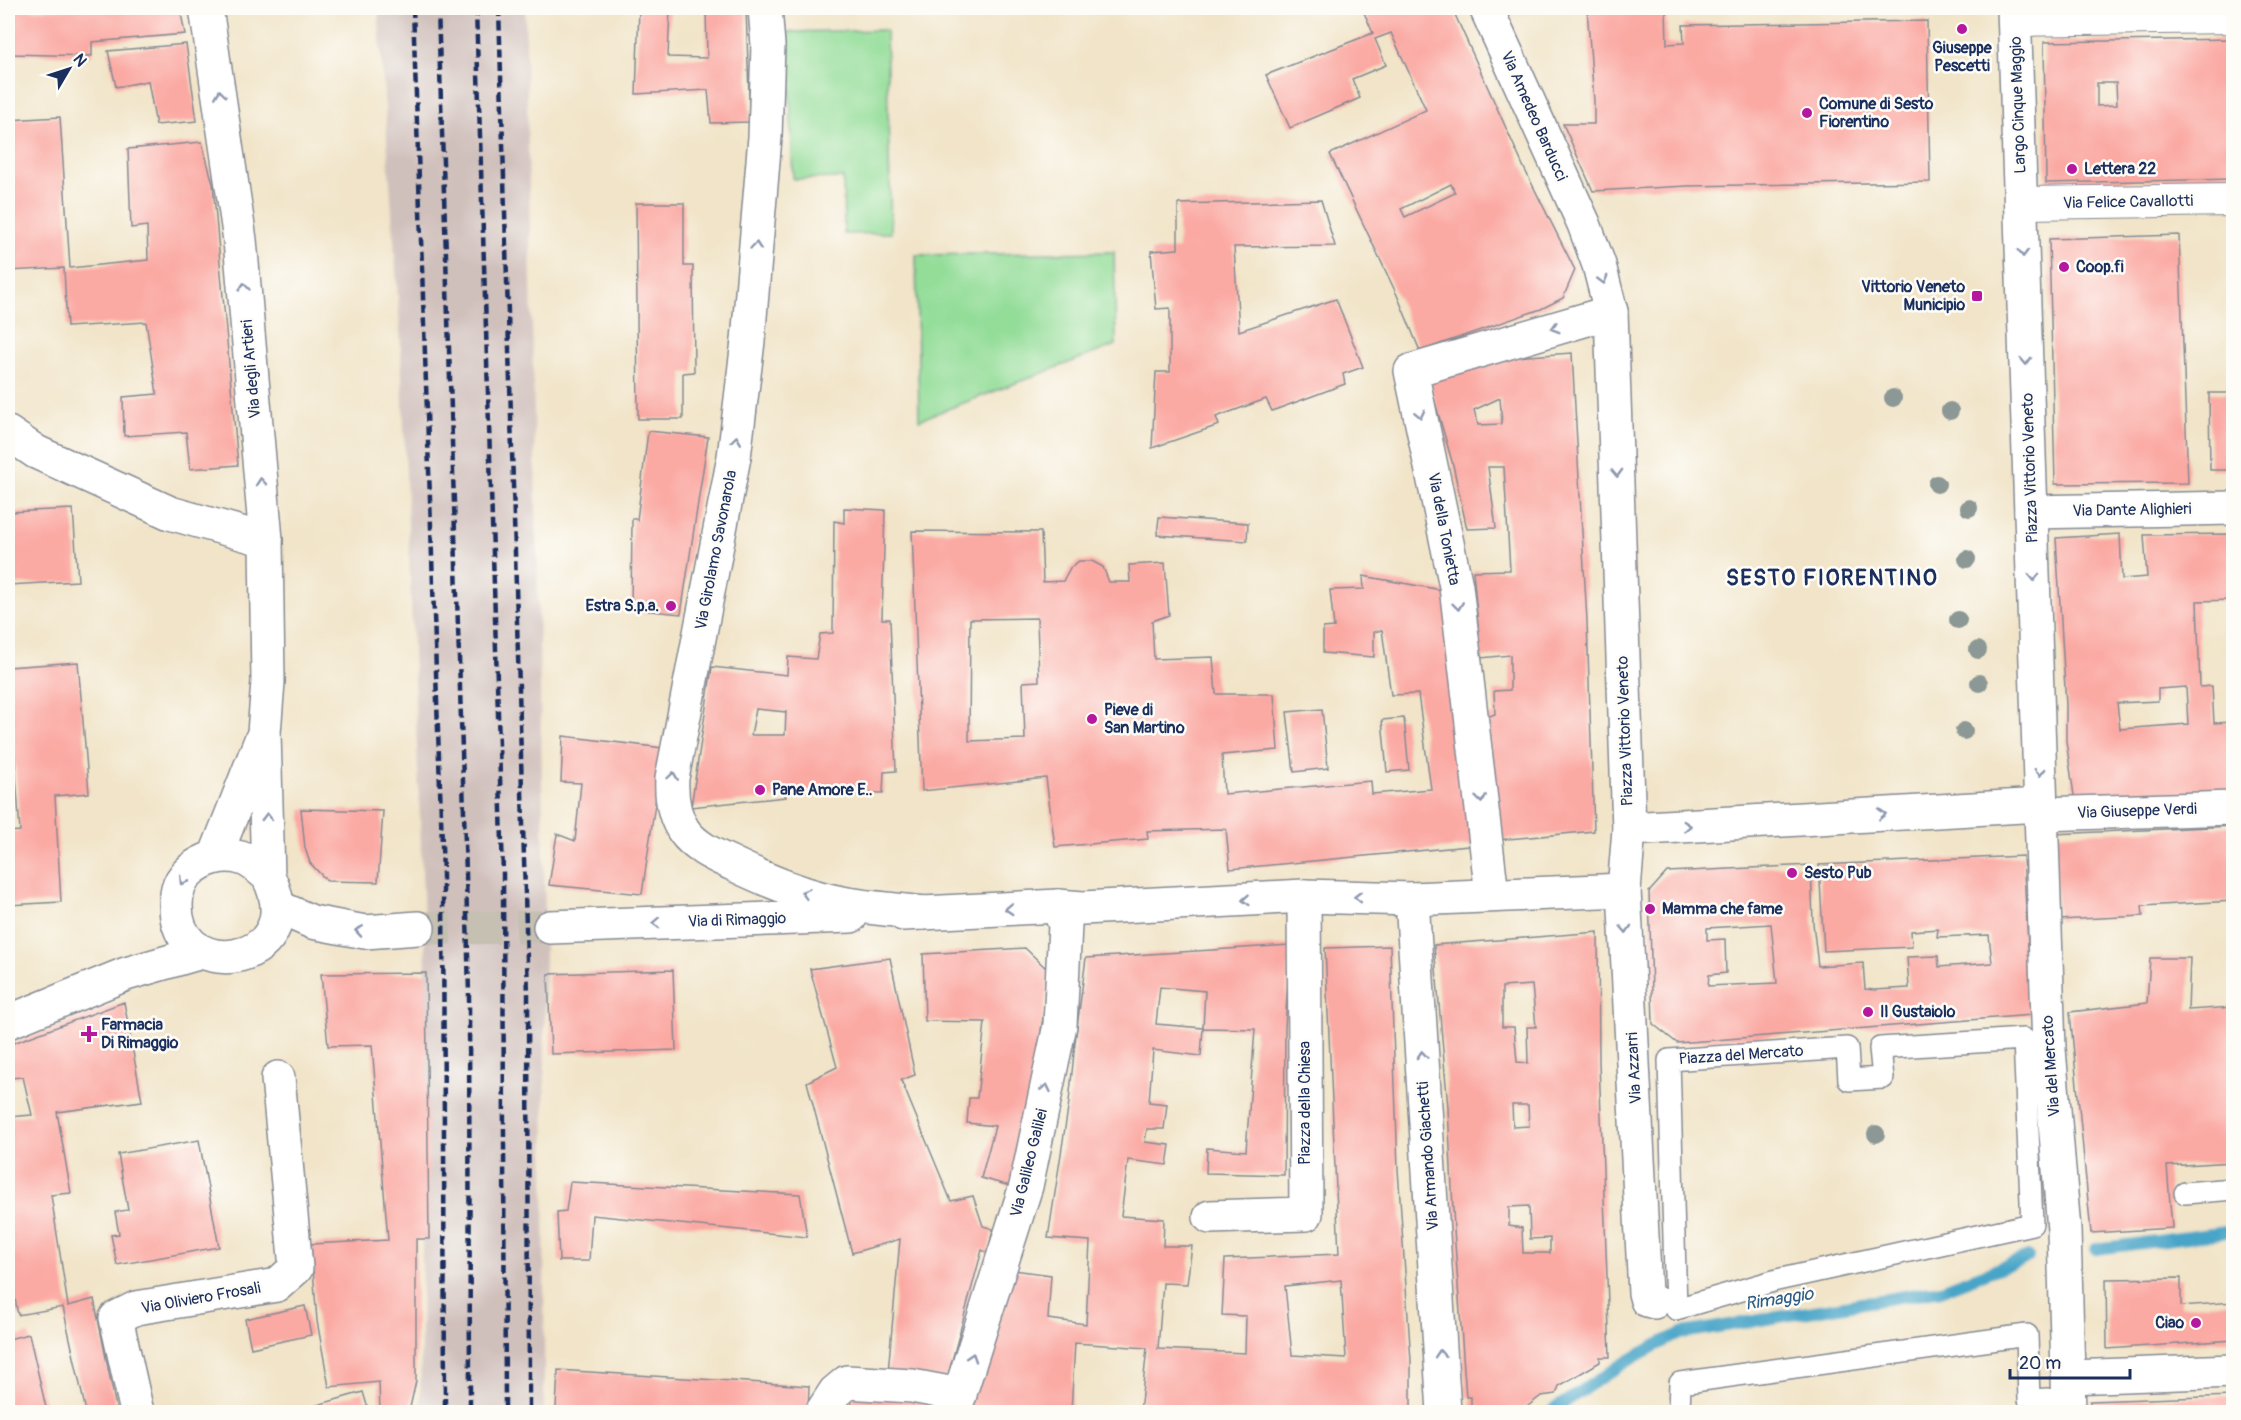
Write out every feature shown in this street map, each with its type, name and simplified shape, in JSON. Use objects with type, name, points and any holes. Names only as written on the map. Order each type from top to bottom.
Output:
[{"type":"street","name":"Via degli Artieri","points":[[206,8],[240,240],[266,540],[268,682],[264,733],[268,876]]},
{"type":"street","name":"Via Girolamo Savonarola","points":[[765,8],[768,45],[765,137],[748,341],[734,457],[672,778],[672,804],[682,829],[689,837],[715,855],[750,872],[785,887],[840,903],[924,913]]},
{"type":"street","name":"Via Amedeo Barducci","points":[[1486,8],[1584,224]]},
{"type":"street","points":[[2014,14],[2234,17]]},
{"type":"street","name":"Largo Cinque Maggio","points":[[2014,14],[2022,203]]},
{"type":"street","name":"Via Felice Cavallotti","points":[[2022,203],[2234,200]]},
{"type":"street","name":"Piazza Vittorio Veneto","points":[[1584,224],[1599,265],[1611,312],[1629,829],[2041,810],[2022,203]]},
{"type":"street","name":"Via della Tonietta","points":[[1492,895],[1456,586],[1411,370],[1611,312]]},
{"type":"street","points":[[8,433],[22,453],[170,513],[266,540]]},
{"type":"street","name":"Via Dante Alighieri","points":[[2031,512],[2234,508]]},
{"type":"street","name":"Via degli Artieri","points":[[215,856],[264,733]]},
{"type":"street","name":"Via Giuseppe Verdi","points":[[2041,810],[2234,808]]},
{"type":"street","name":"Via del Mercato","points":[[2041,810],[2049,1049],[2064,1230],[2069,1413]]},
{"type":"street","name":"Via Azzarri","points":[[1629,829],[1624,890],[1645,1293],[1647,1300],[1654,1302]]},
{"type":"street","points":[[215,856],[229,856],[243,858],[256,865],[268,876],[275,890],[278,907],[275,924],[266,940],[252,951],[236,957],[218,957],[202,952],[191,944],[178,923],[175,906],[178,889],[186,874],[199,863],[215,856]]},
{"type":"street","points":[[924,913],[1304,896],[1412,899],[1624,890]]},
{"type":"street","name":"Piazza della Chiesa","points":[[1210,1216],[1306,1214],[1304,896]]},
{"type":"street","name":"Via Armando Giachetti","points":[[1412,899],[1444,1413]]},
{"type":"street","name":"Via Galileo Galilei","points":[[957,1404],[1026,1186],[1060,1024],[1065,925],[1058,906]]},
{"type":"street","points":[[278,907],[312,921],[365,932],[418,928]]},
{"type":"street","name":"Via di Rimaggio","points":[[550,927],[924,913]]},
{"type":"street","points":[[126,974],[178,923]]},
{"type":"street","points":[[8,1022],[126,974],[202,952]]},
{"type":"street","name":"Via Oliviero Frosali","points":[[137,1413],[116,1318],[136,1308],[277,1285],[296,1268],[278,1078]]},
{"type":"street","points":[[2069,1377],[2234,1371]]},
{"type":"street","points":[[822,1413],[835,1392],[847,1382],[912,1386],[957,1404]]},
{"type":"lane","name":"Piazza del Mercato","points":[[2024,1040],[2032,1224],[1991,1232],[1777,1280],[1676,1309],[1669,1060],[1847,1048],[1849,1080],[1883,1078],[1880,1048],[2024,1040]]},
{"type":"lane","points":[[2185,1193],[2234,1189]]},
{"type":"lane","points":[[1678,1413],[1680,1383],[2027,1335],[2029,1400],[2048,1399],[2048,1413]]},
{"type":"shaded area","points":[[378,8],[525,8],[545,912],[544,1412],[420,1412],[426,970],[400,329]]},
{"type":"green space","points":[[886,30],[891,233],[844,234],[843,178],[793,179],[788,32]]},
{"type":"green space","points":[[1114,252],[1116,345],[919,420],[916,255]]},
{"type":"building","points":[[180,8],[185,34],[92,42],[92,56],[10,54],[9,10]]},
{"type":"building","points":[[639,8],[670,8],[668,57],[707,58],[706,8],[746,8],[750,122],[711,123],[708,90],[636,94]]},
{"type":"building","points":[[1362,8],[1452,8],[1524,168],[1575,270],[1563,298],[1541,309],[1420,351],[1397,295],[1330,154],[1426,110],[1391,33],[1375,39],[1386,65],[1352,79],[1360,98],[1290,128],[1266,75],[1373,33]],"holes":[[[1451,184],[1455,193],[1405,217],[1401,209]]]},
{"type":"building","name":"Comune di Sesto Fiorentino","points":[[1587,8],[1666,8],[1667,44],[1684,43],[1683,25],[1927,21],[1930,182],[1687,186],[1593,191],[1563,124],[1594,124]]},
{"type":"building","points":[[2234,39],[2234,179],[2046,183],[2044,42]],"holes":[[[2097,83],[2116,83],[2117,105],[2097,106]]]},
{"type":"building","points":[[186,44],[197,121],[156,125],[148,81],[116,87],[108,51]]},
{"type":"building","points":[[60,117],[70,268],[148,260],[147,226],[131,228],[128,149],[202,142],[213,184],[238,465],[190,469],[186,432],[124,436],[123,397],[157,394],[146,322],[67,327],[64,268],[8,271],[8,120]]},
{"type":"building","points":[[1321,200],[1335,246],[1234,247],[1239,331],[1336,299],[1363,367],[1343,374],[1345,384],[1272,411],[1266,399],[1216,417],[1219,425],[1152,448],[1156,372],[1170,372],[1170,308],[1156,309],[1151,251],[1178,249],[1178,204]]},
{"type":"building","points":[[636,203],[684,203],[684,266],[693,266],[694,372],[683,373],[683,419],[638,419]]},
{"type":"building","points":[[2179,235],[2188,483],[2055,484],[2049,239]]},
{"type":"building","points":[[1572,353],[1587,621],[1594,831],[1497,840],[1487,717],[1495,714],[1494,691],[1510,690],[1510,655],[1481,658],[1473,571],[1510,570],[1504,467],[1488,467],[1496,528],[1467,529],[1453,465],[1429,381],[1498,358]],"holes":[[[1500,398],[1502,424],[1478,425],[1474,410]]]},
{"type":"building","points":[[2209,393],[2234,393],[2234,470],[2210,470]]},
{"type":"building","points":[[648,431],[708,437],[681,614],[631,609],[632,518],[637,520]]},
{"type":"building","points":[[844,508],[885,510],[882,619],[890,619],[896,771],[884,772],[883,793],[784,791],[786,797],[691,807],[712,667],[787,675],[788,657],[816,659],[820,634],[833,633],[834,521],[844,523]],"holes":[[[756,709],[786,712],[785,735],[751,735]]]},
{"type":"building","points":[[73,509],[78,581],[8,585],[8,512]]},
{"type":"building","points":[[1159,517],[1248,523],[1247,541],[1157,535]]},
{"type":"building","points":[[912,531],[1041,532],[1043,582],[1063,581],[1070,568],[1079,561],[1092,561],[1103,567],[1109,582],[1130,582],[1129,565],[1165,563],[1169,615],[1152,621],[1154,659],[1213,657],[1216,694],[1274,694],[1278,750],[1222,755],[1224,794],[1371,781],[1372,794],[1431,789],[1418,694],[1391,695],[1382,630],[1374,632],[1374,657],[1323,653],[1323,628],[1334,627],[1330,590],[1364,589],[1363,576],[1447,591],[1479,845],[1230,869],[1226,829],[1147,831],[1148,839],[1055,847],[1046,778],[922,791]],"holes":[[[1037,618],[1039,681],[1023,682],[1025,739],[969,741],[970,619]]]},
{"type":"building","points":[[2120,534],[2122,579],[2147,577],[2144,535],[2234,534],[2234,600],[2197,601],[2200,687],[2212,686],[2214,723],[2234,722],[2234,792],[2075,802],[2066,741],[2056,538]],"holes":[[[2186,687],[2188,724],[2120,729],[2117,703],[2158,701],[2158,689]]]},
{"type":"building","points":[[78,662],[89,793],[55,796],[61,902],[8,905],[8,832],[20,831],[8,667]]},
{"type":"building","points":[[1322,709],[1328,768],[1294,772],[1287,712]]},
{"type":"building","points":[[1404,718],[1409,770],[1387,772],[1382,720]]},
{"type":"building","points":[[563,736],[663,748],[642,894],[549,885],[557,834],[575,841],[581,783],[561,782]]},
{"type":"building","points":[[301,809],[383,811],[378,882],[327,881],[310,863],[305,848]]},
{"type":"building","points":[[2234,826],[2234,901],[2142,906],[2143,916],[2058,920],[2053,834]]},
{"type":"building","points":[[2023,856],[2032,1015],[1677,1043],[1653,1024],[1649,892],[1667,872],[1811,865],[1813,923],[1818,966],[1863,963],[1865,989],[1909,988],[1907,957],[1938,956],[1939,967],[1992,963],[1989,935],[1937,937],[1938,929],[1911,931],[1912,947],[1824,951],[1819,865]],"holes":[[[1771,924],[1777,983],[1708,986],[1709,975],[1726,973],[1725,939],[1707,940],[1707,928]]]},
{"type":"building","points":[[1598,932],[1599,1062],[1610,1357],[1600,1357],[1600,1362],[1559,1386],[1556,1394],[1541,1396],[1520,1412],[1471,1412],[1471,1397],[1466,1397],[1448,1108],[1434,945]],"holes":[[[1532,985],[1536,1027],[1527,1027],[1528,1063],[1517,1062],[1514,1027],[1502,1027],[1502,987]],[[1512,1105],[1528,1105],[1529,1126],[1513,1127]],[[1529,1206],[1530,1239],[1550,1238],[1550,1253],[1523,1253],[1522,1228],[1509,1226],[1509,1207]]]},
{"type":"building","points":[[1290,945],[1285,1028],[1284,1175],[1206,1173],[1207,1148],[1246,1151],[1255,1029],[1203,1028],[1201,1056],[1153,1050],[1149,1102],[1167,1104],[1164,1129],[1147,1129],[1145,1142],[1170,1145],[1167,1165],[1128,1160],[1121,1216],[1164,1219],[1163,1246],[1192,1246],[1187,1284],[1163,1283],[1158,1349],[1245,1353],[1246,1316],[1222,1315],[1225,1259],[1339,1254],[1325,948],[1390,946],[1398,1169],[1411,1361],[1411,1412],[1140,1412],[1147,1348],[1075,1343],[1071,1412],[965,1412],[1014,1270],[1051,1275],[1048,1319],[1086,1324],[1090,1241],[1048,1238],[1069,1102],[1086,958]],"holes":[[[1160,987],[1205,991],[1203,1028],[1156,1024]],[[1341,1280],[1346,1358],[1292,1355],[1285,1286]]]},
{"type":"building","points":[[1025,948],[1050,972],[1026,1128],[1010,1186],[981,1178],[995,1126],[967,1123],[969,1098],[977,1098],[985,1022],[925,1021],[923,954]]},
{"type":"building","points":[[890,958],[915,1075],[901,1080],[951,1201],[973,1196],[983,1226],[993,1229],[988,1253],[982,1250],[947,1379],[888,1372],[900,1239],[852,1253],[807,1082],[837,1067],[810,969]]},
{"type":"building","points":[[2150,958],[2190,958],[2188,1010],[2234,1007],[2234,1162],[2167,1166],[2172,1228],[2091,1233],[2070,1012],[2147,1003]]},
{"type":"building","points":[[673,970],[676,1050],[551,1054],[548,974]]},
{"type":"building","points":[[426,973],[429,1239],[416,1239],[416,1381],[409,1412],[380,1412],[379,1382],[329,1387],[317,1321],[311,1244],[388,1240],[372,1045],[328,1046],[321,974]]},
{"type":"building","points":[[124,1002],[142,1101],[57,1112],[71,1193],[51,1195],[68,1306],[94,1299],[117,1412],[86,1412],[63,1307],[18,1315],[8,1260],[8,1117],[32,1115],[23,1077],[9,1078],[8,1045]]},
{"type":"building","points":[[199,1140],[219,1247],[117,1265],[111,1235],[119,1234],[115,1212],[128,1210],[118,1154]]},
{"type":"building","points":[[570,1182],[800,1194],[807,1237],[592,1215],[589,1261],[559,1261],[557,1212],[566,1211]]},
{"type":"building","points":[[2181,1278],[2181,1306],[2234,1302],[2234,1340],[2107,1349],[2106,1279]]},
{"type":"building","points":[[305,1306],[311,1335],[251,1348],[245,1319]]},
{"type":"building","points":[[29,1334],[47,1412],[8,1412],[8,1339]]},
{"type":"building","points":[[558,1370],[809,1386],[808,1412],[634,1412],[580,1409],[580,1412],[561,1412],[562,1409],[556,1408]]},
{"type":"building","points":[[855,1385],[939,1395],[934,1412],[850,1412]]},
{"type":"building","points":[[363,1392],[369,1412],[311,1412],[310,1407]]},
{"type":"building","points":[[2234,1396],[2234,1412],[2090,1412],[2090,1401]]},
{"type":"waterway","name":"Rimaggio","points":[[2096,1249],[2234,1231]]},
{"type":"waterway","name":"Rimaggio","points":[[1550,1412],[1631,1359],[1682,1333],[1941,1290],[2028,1257]]},
{"type":"tunnel","points":[[418,928],[550,927]]},
{"type":"railway","points":[[413,8],[443,874],[445,1412]]},
{"type":"railway","points":[[438,8],[469,995],[470,1412]]},
{"type":"railway","points":[[476,8],[503,874],[505,1412]]},
{"type":"railway","points":[[499,8],[528,995],[529,1412]]},
{"type":"place","name":"Giuseppe Pescetti","points":[[1962,29]]},
{"type":"place","name":"Comune di Sesto Fiorentino","points":[[1807,113]]},
{"type":"place","name":"Lettera 22","points":[[2072,169]]},
{"type":"place","name":"Coop.fi","points":[[2064,267]]},
{"type":"place","name":"Vittorio Veneto Municipio","points":[[1977,296]]},
{"type":"place","name":"Estra S.p.a.","points":[[671,606]]},
{"type":"place","name":"Pieve di San Martino","points":[[1092,719]]},
{"type":"place","name":"Pane Amore E..","points":[[760,790]]},
{"type":"place","name":"Sesto Pub","points":[[1792,873]]},
{"type":"place","name":"Mamma che fame","points":[[1650,909]]},
{"type":"place","name":"Il Gustaiolo","points":[[1868,1012]]},
{"type":"place","name":"Farmacia Di Rimaggio","points":[[89,1034]]},
{"type":"place","name":"Ciao","points":[[2196,1323]]},
{"type":"district","name":"SESTO FIORENTINO","points":[[1832,578]]}]
